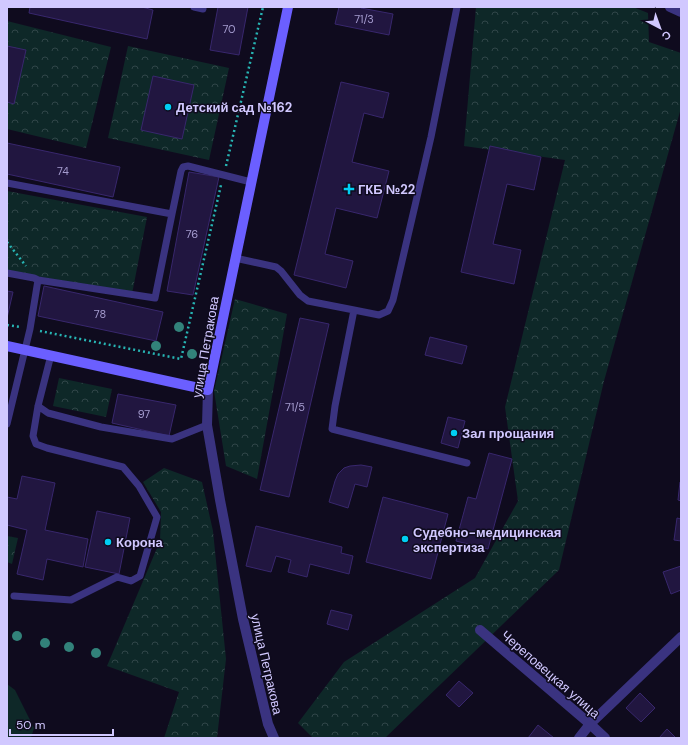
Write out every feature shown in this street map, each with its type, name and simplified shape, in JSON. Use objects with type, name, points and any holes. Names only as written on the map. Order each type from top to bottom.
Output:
[{"type":"street","name":"улица Петракова","points":[[274,738],[268,724],[243,618],[206,425],[208,390],[288,7]]},
{"type":"street","points":[[670,7],[681,12]]},
{"type":"street","points":[[7,346],[208,390]]},
{"type":"street","name":"Череповецкая улица","points":[[480,630],[605,738]]},
{"type":"street","points":[[579,738],[590,724],[681,637]]},
{"type":"lane","points":[[194,7],[203,9],[203,7]]},
{"type":"lane","points":[[235,258],[276,267],[282,271],[300,295],[308,301],[379,316],[388,310],[394,300],[431,137],[457,7]]},
{"type":"lane","points":[[7,273],[155,298],[183,167],[188,166],[251,182]]},
{"type":"lane","points":[[7,183],[172,214]]},
{"type":"lane","points":[[7,424],[30,329],[36,279]]},
{"type":"lane","points":[[354,310],[332,429],[467,462]]},
{"type":"lane","points":[[14,596],[71,600],[117,577],[131,581],[140,576],[156,517],[139,486],[123,467],[36,444],[33,436],[38,406],[51,355]]},
{"type":"lane","points":[[38,406],[48,413],[101,427],[172,439],[206,425]]},
{"type":"path","points":[[7,242],[36,279]]},
{"type":"green space","points":[[476,7],[633,7],[648,13],[649,42],[681,53],[681,108],[604,381],[559,570],[385,738],[313,738],[298,723],[344,662],[475,578],[518,501],[505,407],[565,160],[464,146]]},
{"type":"green space","points":[[7,21],[111,47],[86,148],[7,129]]},
{"type":"green space","points":[[128,46],[229,68],[209,160],[108,138]]},
{"type":"green space","points":[[7,191],[147,217],[132,294],[7,271]]},
{"type":"green space","points":[[235,299],[287,314],[257,479],[226,466],[214,391]]},
{"type":"green space","points":[[59,378],[112,389],[106,417],[53,406]]},
{"type":"green space","points":[[164,468],[202,482],[213,531],[226,659],[217,738],[164,738],[179,692],[107,666],[160,541],[161,512],[143,482]]},
{"type":"green space","points":[[7,536],[18,538],[12,564],[7,562]]},
{"type":"green space","points":[[7,684],[15,690],[34,728],[31,738],[7,738]]},
{"type":"building","points":[[30,7],[142,7],[153,10],[147,39],[29,13]]},
{"type":"building","points":[[218,7],[248,7],[239,55],[210,50]]},
{"type":"building","points":[[339,7],[362,7],[361,8],[393,14],[389,35],[335,24]]},
{"type":"building","points":[[7,46],[26,50],[14,104],[7,102]]},
{"type":"building","name":"Детский сад №162","points":[[153,76],[194,85],[182,139],[141,130]]},
{"type":"building","name":"ГКБ №22","points":[[341,82],[389,93],[383,118],[364,113],[352,162],[389,171],[377,218],[336,208],[325,254],[353,261],[346,288],[294,275]]},
{"type":"building","points":[[7,143],[120,167],[113,197],[7,174]]},
{"type":"building","points":[[490,146],[541,157],[534,190],[507,184],[493,244],[521,250],[514,284],[461,272]]},
{"type":"building","points":[[189,172],[219,177],[193,295],[167,291]]},
{"type":"building","points":[[44,286],[163,312],[156,341],[38,316]]},
{"type":"building","points":[[7,291],[13,292],[7,318]]},
{"type":"building","points":[[300,318],[329,324],[289,497],[260,490]]},
{"type":"building","points":[[430,337],[467,346],[462,364],[425,355]]},
{"type":"building","points":[[118,394],[176,405],[169,436],[112,423]]},
{"type":"building","points":[[448,417],[465,421],[458,448],[441,443]]},
{"type":"building","points":[[489,453],[512,459],[488,549],[456,541],[468,497],[476,499]]},
{"type":"building","points":[[361,465],[372,467],[367,487],[355,484],[348,508],[329,502],[338,474],[344,468]]},
{"type":"building","points":[[22,476],[55,483],[45,530],[88,539],[83,567],[47,559],[43,580],[17,574],[27,530],[7,525],[7,497],[17,499]]},
{"type":"building","points":[[680,482],[681,483],[681,501],[678,500]]},
{"type":"building","points":[[383,497],[448,514],[431,579],[366,562]]},
{"type":"building","name":"Корона","points":[[97,511],[130,518],[119,574],[85,567]]},
{"type":"building","points":[[677,518],[681,519],[681,541],[674,540]]},
{"type":"building","points":[[256,526],[342,547],[341,553],[353,556],[349,574],[310,564],[307,577],[288,572],[291,560],[276,556],[271,572],[246,566]]},
{"type":"building","points":[[681,566],[681,590],[671,594],[663,572]]},
{"type":"building","points":[[331,610],[352,615],[348,630],[327,624]]},
{"type":"building","points":[[459,681],[473,693],[459,707],[446,695]]},
{"type":"building","points":[[640,693],[655,708],[641,722],[626,708]]},
{"type":"building","points":[[538,725],[554,738],[528,738]]},
{"type":"building","points":[[667,729],[676,738],[659,738]]},
{"type":"place","name":"Детский сад №162","points":[[168,107]]},
{"type":"place","name":"ГКБ №22","points":[[349,189]]},
{"type":"place","name":"Зал прощания","points":[[454,433]]},
{"type":"place","name":"Судебно-медицинская экспертиза","points":[[405,539]]},
{"type":"place","name":"Корона","points":[[108,542]]}]
